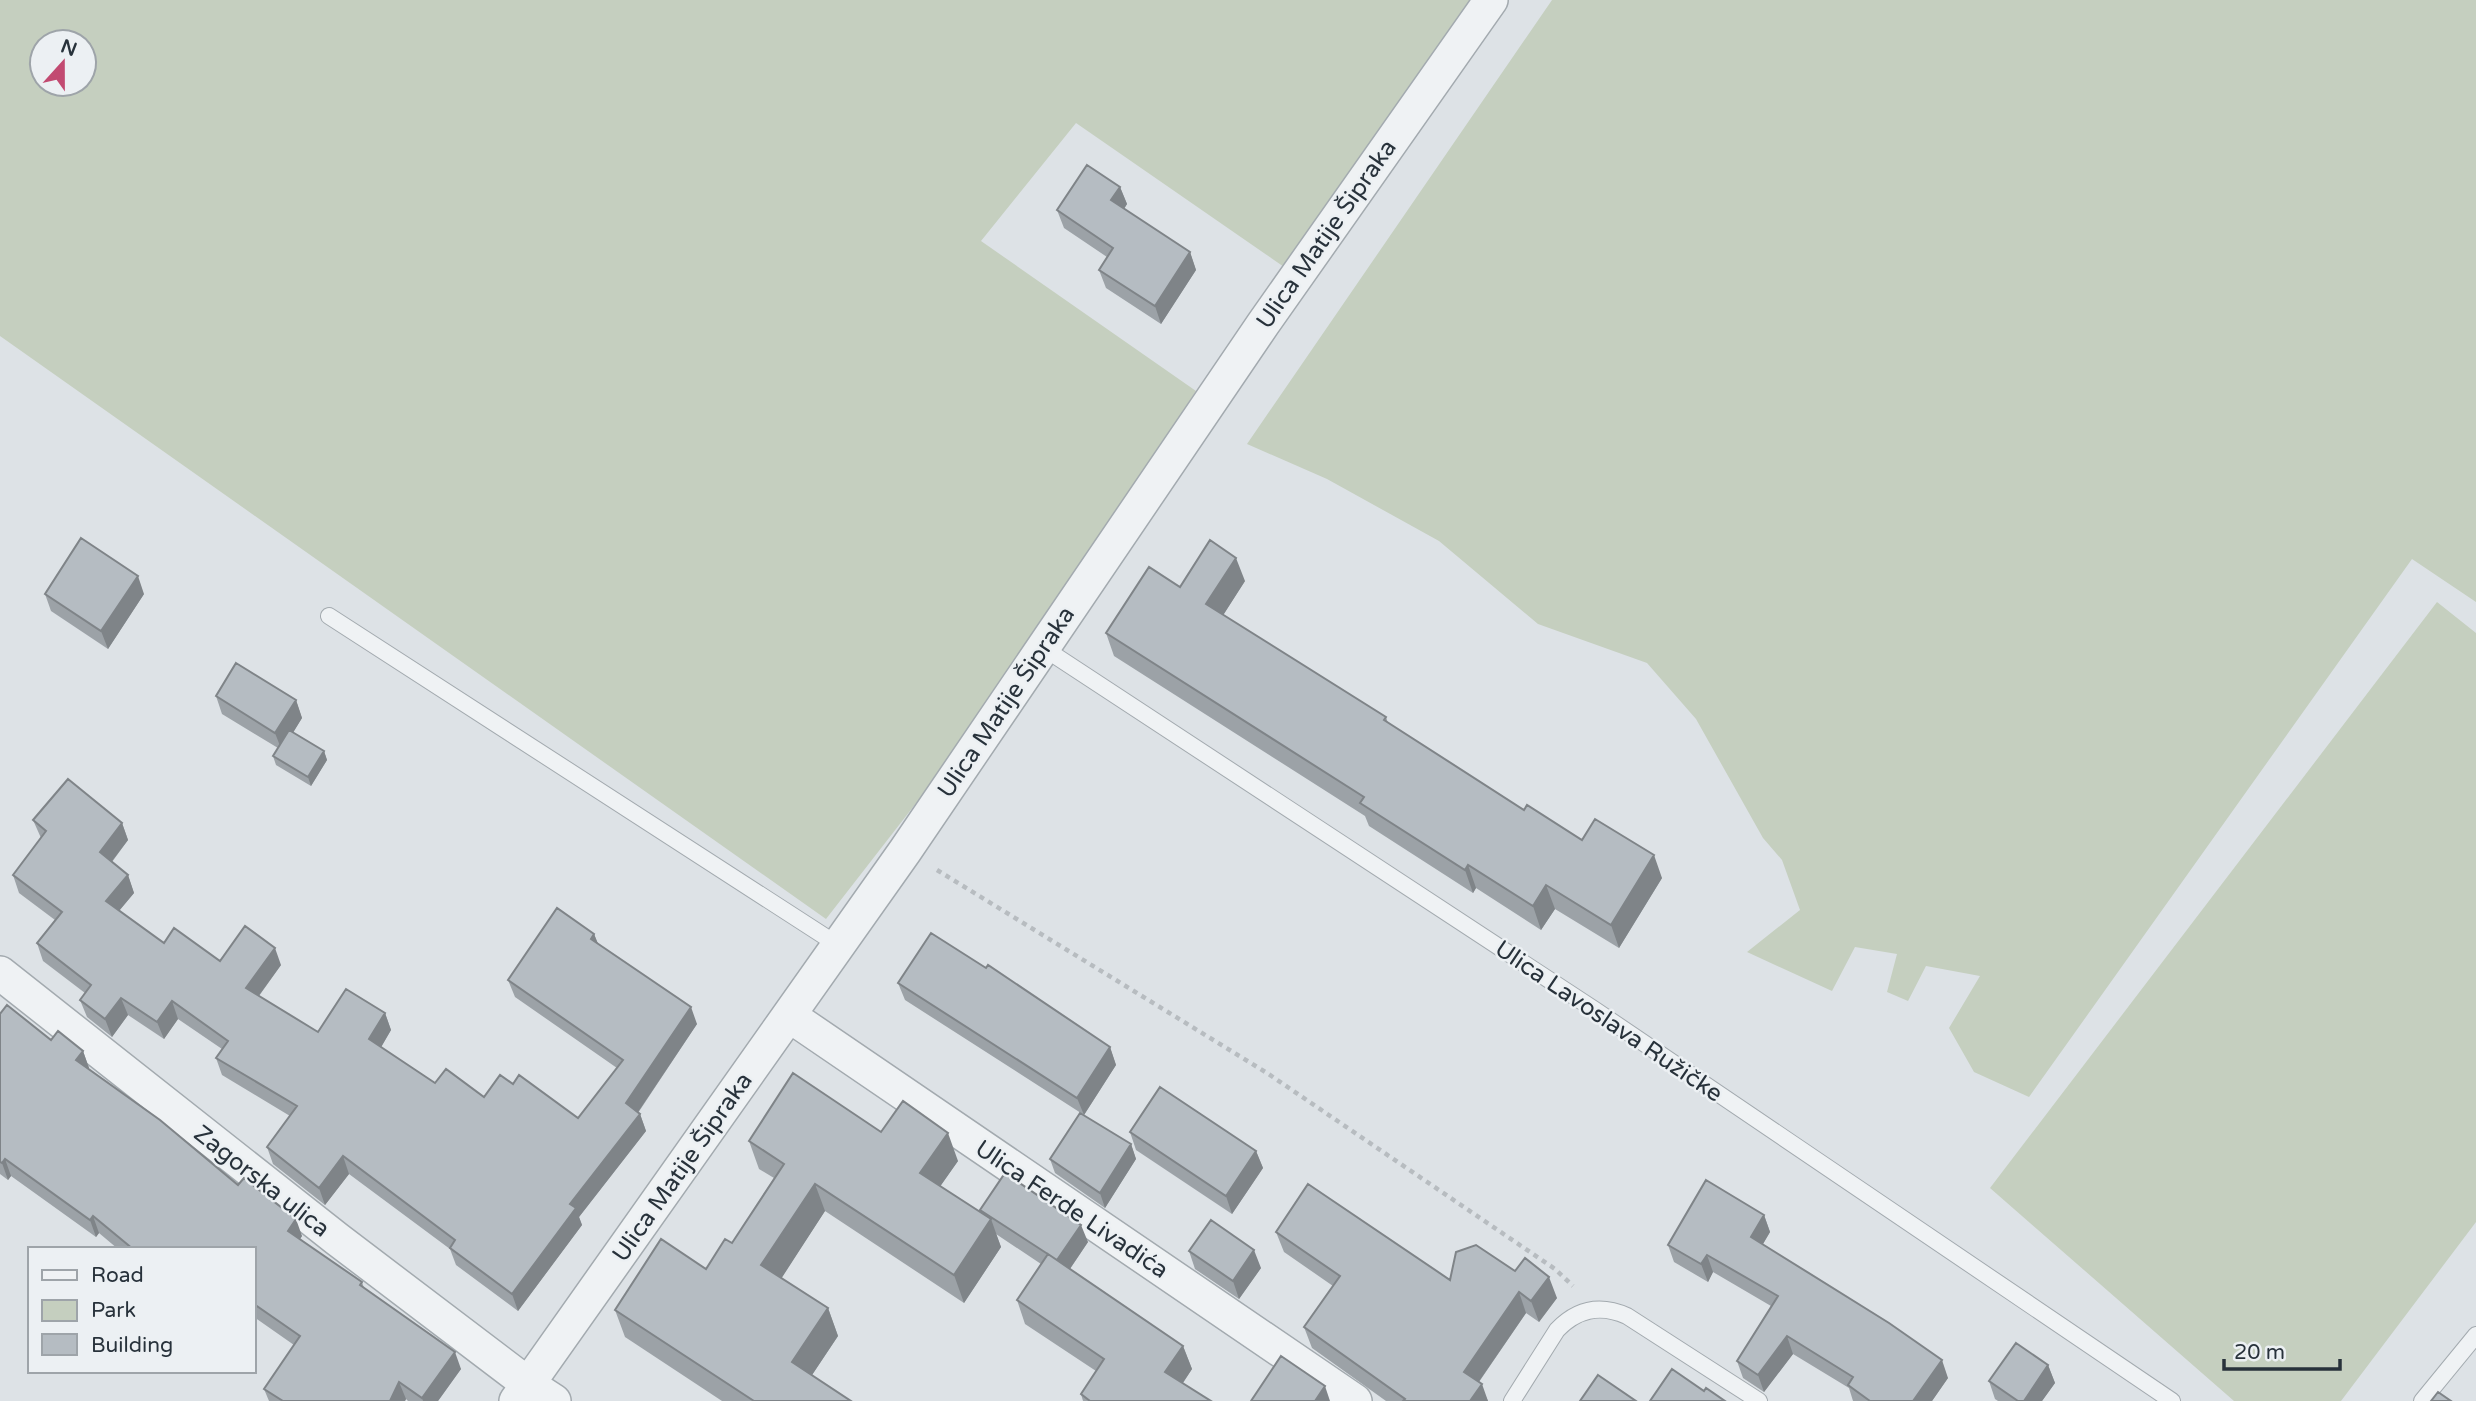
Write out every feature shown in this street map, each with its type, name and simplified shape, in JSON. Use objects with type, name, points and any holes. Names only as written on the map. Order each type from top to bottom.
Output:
[{"type":"street","name":"Ulica Matije Šipraka","points":[[533,1395],[1278,302],[1491,0]]},
{"type":"street","name":"Zagorska ulica","points":[[0,973],[533,1395]]},
{"type":"street","name":"Ulica Ferde Livadića","points":[[790,1016],[1355,1401]]},
{"type":"lane","points":[[329,616],[838,945]]},
{"type":"lane","name":"Ulica Lavoslava Ružičke","points":[[1042,647],[1606,1018],[2172,1401]]},
{"type":"lane","points":[[1512,1401],[1557,1330],[1578,1313],[1591,1309],[1615,1311],[1627,1316],[1759,1401]]},
{"type":"lane","points":[[2421,1401],[2476,1335]]},
{"type":"path","points":[[905,850],[1267,1073],[1555,1269],[1573,1285],[1591,1309]]},
{"type":"green space","points":[[0,0],[1473,0],[1287,269],[1076,123],[981,241],[1196,391],[983,717],[826,919],[0,336]]},
{"type":"green space","points":[[1552,0],[2476,0],[2476,602],[2412,559],[2029,1097],[1974,1072],[1949,1028],[1980,976],[1926,966],[1908,1001],[1887,992],[1897,954],[1855,947],[1832,991],[1747,952],[1800,910],[1782,860],[1763,838],[1696,719],[1647,663],[1538,624],[1439,541],[1327,479],[1247,444]]},
{"type":"green space","points":[[2437,602],[2476,633],[2476,1222],[2341,1401],[2234,1401],[1990,1188]]},
{"type":"building","points":[[1087,165],[1120,187],[1111,200],[1190,252],[1155,306],[1099,270],[1113,248],[1057,210]]},
{"type":"building","points":[[81,538],[138,576],[101,631],[45,594]]},
{"type":"building","points":[[1210,540],[1236,558],[1206,604],[1386,717],[1384,720],[1524,810],[1527,805],[1582,840],[1595,819],[1654,855],[1611,925],[1546,885],[1533,906],[1468,865],[1465,870],[1360,803],[1364,797],[1106,633],[1149,567],[1180,587]]},
{"type":"building","points":[[236,663],[296,700],[275,733],[216,696]]},
{"type":"building","points":[[289,730],[324,751],[308,777],[273,756]]},
{"type":"building","points":[[68,779],[122,823],[100,852],[128,875],[106,901],[164,943],[174,928],[220,961],[245,926],[275,948],[246,988],[318,1032],[346,989],[385,1013],[369,1039],[435,1083],[446,1069],[484,1097],[500,1075],[513,1084],[519,1075],[578,1118],[623,1060],[508,980],[557,908],[594,934],[591,939],[691,1007],[626,1103],[640,1114],[570,1204],[576,1208],[512,1294],[450,1248],[455,1240],[343,1156],[319,1188],[267,1147],[297,1106],[216,1058],[228,1041],[172,1001],[157,1022],[121,998],[105,1019],[80,1000],[91,985],[37,943],[62,912],[13,875],[46,831],[33,820]]},
{"type":"building","points":[[931,933],[986,968],[988,965],[1110,1047],[1077,1098],[898,983]]},
{"type":"building","points":[[7,1005],[51,1040],[58,1031],[83,1051],[76,1060],[160,1120],[238,1185],[244,1178],[296,1219],[288,1231],[362,1282],[360,1285],[455,1352],[422,1398],[399,1382],[390,1401],[283,1401],[264,1389],[300,1336],[256,1305],[256,1247],[131,1247],[93,1216],[90,1220],[5,1159],[0,1162],[0,1014]]},
{"type":"building","points":[[793,1073],[881,1132],[903,1101],[948,1133],[920,1173],[991,1219],[954,1275],[815,1184],[761,1265],[828,1308],[792,1362],[851,1401],[754,1401],[615,1310],[661,1239],[706,1269],[725,1239],[732,1243],[784,1164],[749,1141]]},
{"type":"building","points":[[1160,1087],[1256,1151],[1226,1196],[1130,1132]]},
{"type":"building","points":[[1080,1113],[1131,1144],[1100,1193],[1050,1159]]},
{"type":"building","points":[[1005,1173],[1081,1225],[1057,1260],[980,1210]]},
{"type":"building","points":[[1706,1180],[1764,1215],[1751,1237],[1889,1323],[1942,1360],[1913,1401],[1870,1401],[1848,1385],[1853,1377],[1787,1336],[1758,1375],[1737,1361],[1778,1296],[1707,1255],[1701,1264],[1668,1245]]},
{"type":"building","points":[[1308,1184],[1450,1280],[1456,1252],[1476,1245],[1515,1271],[1525,1258],[1549,1277],[1531,1301],[1519,1292],[1464,1372],[1482,1384],[1470,1401],[1403,1401],[1405,1399],[1304,1327],[1340,1276],[1276,1232]]},
{"type":"building","points":[[1211,1220],[1254,1250],[1233,1281],[1189,1251]]},
{"type":"building","points":[[1048,1254],[1183,1346],[1165,1372],[1211,1401],[1090,1401],[1081,1394],[1104,1359],[1017,1300]]},
{"type":"building","points":[[2016,1343],[2048,1365],[2024,1401],[2018,1401],[1989,1381]]},
{"type":"building","points":[[1281,1356],[1325,1386],[1315,1401],[1251,1401]]},
{"type":"building","points":[[1672,1369],[1704,1391],[1706,1388],[1725,1401],[1650,1401]]},
{"type":"building","points":[[1598,1375],[1636,1401],[1580,1401]]},
{"type":"building","points":[[2438,1392],[2451,1401],[2431,1401]]}]
